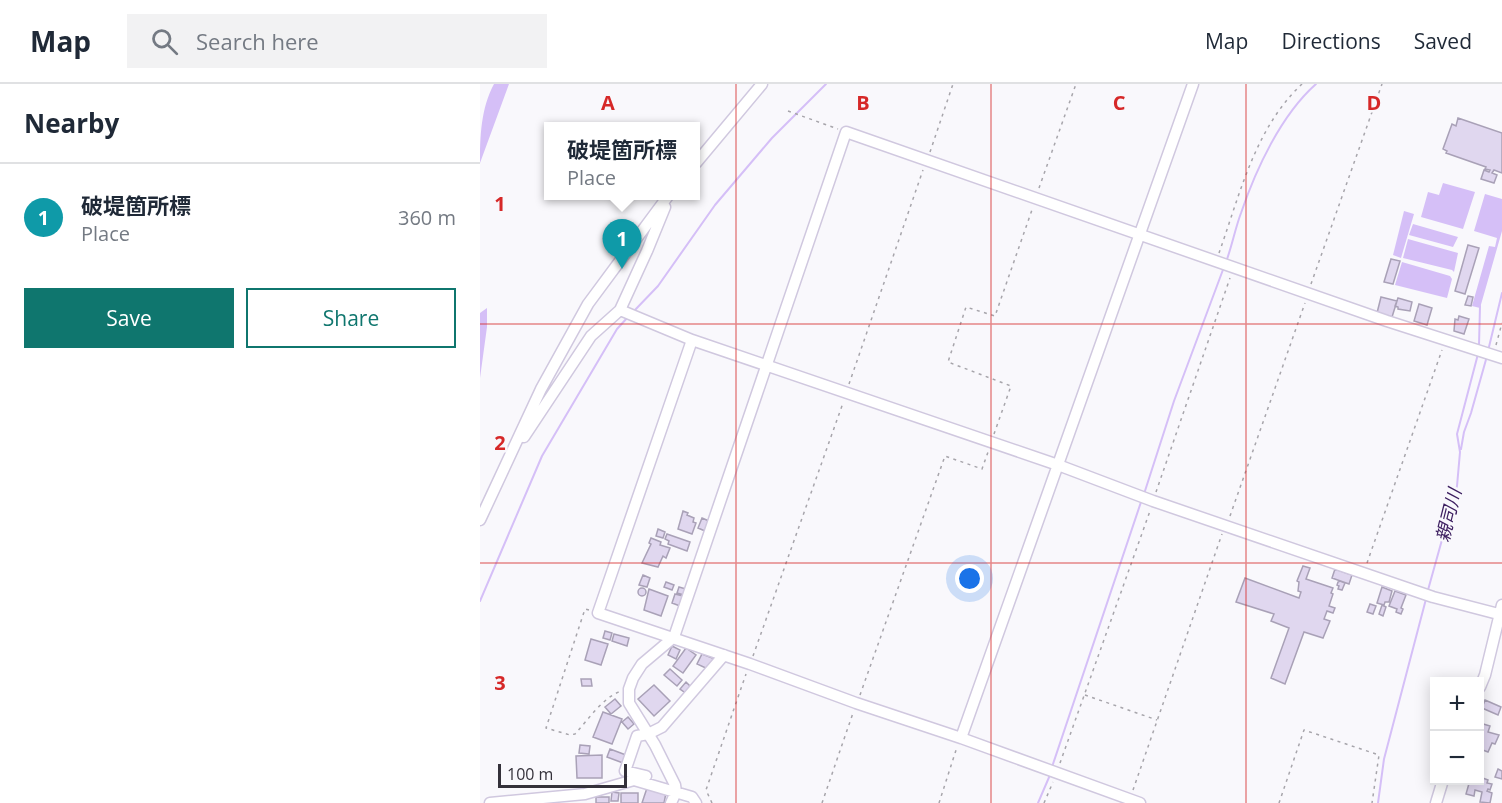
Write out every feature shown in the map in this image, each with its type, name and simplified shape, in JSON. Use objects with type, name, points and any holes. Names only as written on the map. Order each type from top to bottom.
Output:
[{"type":"street","points":[[700,158],[762,84]]},
{"type":"street","points":[[961,738],[1193,84]]},
{"type":"street","points":[[671,803],[676,788],[629,703],[629,689],[642,664],[674,637],[846,132],[1308,294],[1498,356]]},
{"type":"street","points":[[480,520],[541,389],[588,304],[665,200]]},
{"type":"street","points":[[508,461],[591,336],[620,310],[667,200]]},
{"type":"street","points":[[620,310],[692,340],[1058,465],[1153,501],[1433,597],[1501,611],[1484,677]]},
{"type":"street","points":[[692,340],[598,613],[674,637],[856,704],[961,738],[1135,801]]},
{"type":"street","points":[[696,803],[692,797],[676,788],[625,771],[637,736],[648,734],[662,727],[724,655]]},
{"type":"street","points":[[496,803],[585,794],[634,780],[676,788]]},
{"type":"street","points":[[1436,803],[1441,785]]},
{"type":"path","points":[[712,803],[706,790],[953,84]]},
{"type":"path","points":[[822,803],[945,456],[982,469],[1011,386],[948,362],[966,307],[994,316],[1076,84]]},
{"type":"path","points":[[1215,262],[1261,137],[1286,99],[1302,84]]},
{"type":"path","points":[[1135,801],[1158,720],[1382,84]]},
{"type":"path","points":[[788,111],[846,132]]},
{"type":"path","points":[[1044,803],[1153,501],[1233,268]]},
{"type":"path","points":[[1498,356],[1502,323]]},
{"type":"path","points":[[1364,573],[1445,340]]},
{"type":"path","points":[[598,613],[585,609],[546,728],[570,735],[575,734],[603,703],[615,693],[629,689]]},
{"type":"path","points":[[1084,695],[1158,720]]},
{"type":"path","points":[[1279,803],[1304,730],[1379,755],[1372,803]]},
{"type":"path","points":[[939,803],[961,738]]},
{"type":"shaded area","points":[[494,84],[509,84],[480,163],[484,112]]},
{"type":"shaded area","points":[[1443,183],[1475,192],[1463,229],[1421,217],[1428,192],[1439,195]]},
{"type":"shaded area","points":[[1485,194],[1502,199],[1502,231],[1480,308],[1472,306],[1489,246],[1495,247],[1497,238],[1474,231]]},
{"type":"shaded area","points":[[1404,211],[1414,214],[1401,258],[1393,255]]},
{"type":"shaded area","points":[[1413,224],[1458,237],[1453,247],[1409,235]]},
{"type":"shaded area","points":[[1408,239],[1458,253],[1454,272],[1403,258]]},
{"type":"shaded area","points":[[1402,262],[1450,276],[1452,279],[1447,298],[1395,285]]},
{"type":"shaded area","points":[[487,308],[487,327],[480,378],[480,313]]},
{"type":"building","points":[[1458,118],[1502,133],[1502,173],[1494,170],[1492,173],[1497,175],[1494,183],[1481,179],[1484,170],[1489,172],[1490,170],[1485,169],[1486,167],[1446,153],[1447,151],[1443,149],[1452,124],[1456,126]]},
{"type":"building","points":[[1468,245],[1479,248],[1465,294],[1455,291]]},
{"type":"building","points":[[1391,259],[1400,261],[1393,284],[1384,282]]},
{"type":"building","points":[[1468,296],[1473,297],[1471,306],[1465,305]]},
{"type":"building","points":[[1381,297],[1397,301],[1392,317],[1377,313]]},
{"type":"building","points":[[1398,298],[1412,302],[1410,311],[1398,309],[1395,306]]},
{"type":"building","points":[[1419,304],[1432,308],[1427,325],[1414,321]]},
{"type":"building","points":[[1459,316],[1469,319],[1464,334],[1454,331],[1455,319],[1458,320]]},
{"type":"building","points":[[683,511],[694,518],[693,522],[696,523],[692,534],[678,529]]},
{"type":"building","points":[[702,518],[709,521],[705,531],[698,528]]},
{"type":"building","points":[[658,529],[665,532],[663,538],[656,536]]},
{"type":"building","points":[[667,534],[690,542],[687,551],[668,544],[669,541],[665,539]]},
{"type":"building","points":[[651,538],[661,542],[660,545],[670,548],[666,558],[663,556],[658,567],[642,563],[651,544],[649,543]]},
{"type":"building","points":[[1303,566],[1310,568],[1306,579],[1333,588],[1329,606],[1335,608],[1333,613],[1327,611],[1324,619],[1330,621],[1323,638],[1304,632],[1285,684],[1271,678],[1289,628],[1271,621],[1274,614],[1236,602],[1245,578],[1299,598],[1301,592],[1298,591],[1299,582],[1297,581]]},
{"type":"building","points":[[1335,569],[1352,575],[1349,584],[1332,578]]},
{"type":"building","points":[[643,575],[650,578],[647,587],[639,585]]},
{"type":"building","points":[[1340,581],[1345,583],[1342,590],[1338,589],[1337,585]]},
{"type":"building","points":[[666,582],[674,585],[672,590],[664,587]]},
{"type":"building","points":[[679,587],[686,589],[684,595],[677,593]]},
{"type":"building","points":[[1382,587],[1392,591],[1389,602],[1385,602],[1384,605],[1377,603]]},
{"type":"building","points":[[642,588],[646,592],[642,596],[638,592]]},
{"type":"building","points":[[649,589],[668,596],[661,616],[644,610]]},
{"type":"building","points":[[1395,591],[1406,595],[1401,614],[1396,612],[1397,609],[1389,606]]},
{"type":"building","points":[[675,594],[683,596],[680,606],[672,603]]},
{"type":"building","points":[[1370,604],[1376,606],[1373,614],[1367,612]]},
{"type":"building","points":[[1382,605],[1386,607],[1383,616],[1379,614]]},
{"type":"building","points":[[605,631],[612,633],[610,640],[603,638]]},
{"type":"building","points":[[614,634],[629,638],[627,646],[612,641]]},
{"type":"building","points":[[591,639],[608,644],[601,665],[585,660]]},
{"type":"building","points":[[672,646],[680,650],[676,659],[668,655]]},
{"type":"building","points":[[686,648],[696,655],[683,673],[673,666]]},
{"type":"building","points":[[702,654],[715,659],[710,670],[697,664]]},
{"type":"building","points":[[670,669],[682,680],[677,686],[664,675]]},
{"type":"building","points":[[581,679],[591,679],[592,686],[582,686]]},
{"type":"building","points":[[686,682],[692,688],[687,694],[680,689]]},
{"type":"building","points":[[654,685],[670,701],[654,716],[638,699]]},
{"type":"building","points":[[615,699],[621,706],[611,714],[605,707]]},
{"type":"building","points":[[1485,700],[1501,707],[1498,715],[1484,709]]},
{"type":"building","points":[[603,712],[622,719],[612,744],[593,737]]},
{"type":"building","points":[[628,717],[634,724],[628,729],[622,722]]},
{"type":"building","points":[[1484,724],[1490,726],[1488,732],[1499,735],[1488,752],[1484,750]]},
{"type":"building","points":[[580,745],[590,746],[589,754],[579,753]]},
{"type":"building","points":[[610,749],[626,755],[623,763],[607,757]]},
{"type":"building","points":[[602,755],[602,778],[577,778],[576,756]]},
{"type":"building","points":[[1498,769],[1502,771],[1502,779],[1495,777]]},
{"type":"building","points":[[1484,778],[1488,780],[1487,783],[1492,784],[1490,790],[1487,791],[1492,793],[1490,803],[1480,802],[1482,792],[1475,790],[1474,796],[1466,794],[1469,785],[1484,785]]},
{"type":"building","points":[[647,788],[666,793],[664,803],[642,803]]},
{"type":"building","points":[[612,792],[619,793],[618,801],[611,801]]},
{"type":"building","points":[[621,793],[638,793],[638,803],[621,803]]},
{"type":"building","points":[[596,797],[609,797],[609,803],[596,803]]},
{"type":"waterway","points":[[634,311],[658,286],[715,205],[772,138],[826,84]]},
{"type":"waterway","points":[[1226,262],[1241,213],[1262,161],[1292,111],[1316,84]]},
{"type":"waterway","points":[[1144,494],[1174,401],[1224,267]]},
{"type":"waterway","points":[[1488,351],[1502,293]]},
{"type":"waterway","name":"親司川","points":[[1479,345],[1480,306]]},
{"type":"waterway","points":[[480,601],[542,456],[617,329],[628,317]]},
{"type":"waterway","name":"親司川","points":[[1428,590],[1457,486],[1460,452],[1457,434],[1478,354]]},
{"type":"waterway","points":[[1461,449],[1487,356]]},
{"type":"waterway","points":[[1052,767],[1142,499]]},
{"type":"waterway","name":"親司川","points":[[1378,803],[1384,759],[1426,599]]},
{"type":"waterway","points":[[1038,803],[1050,775]]},
{"type":"place","name":"破堤箇所標","points":[[622,269]]}]
